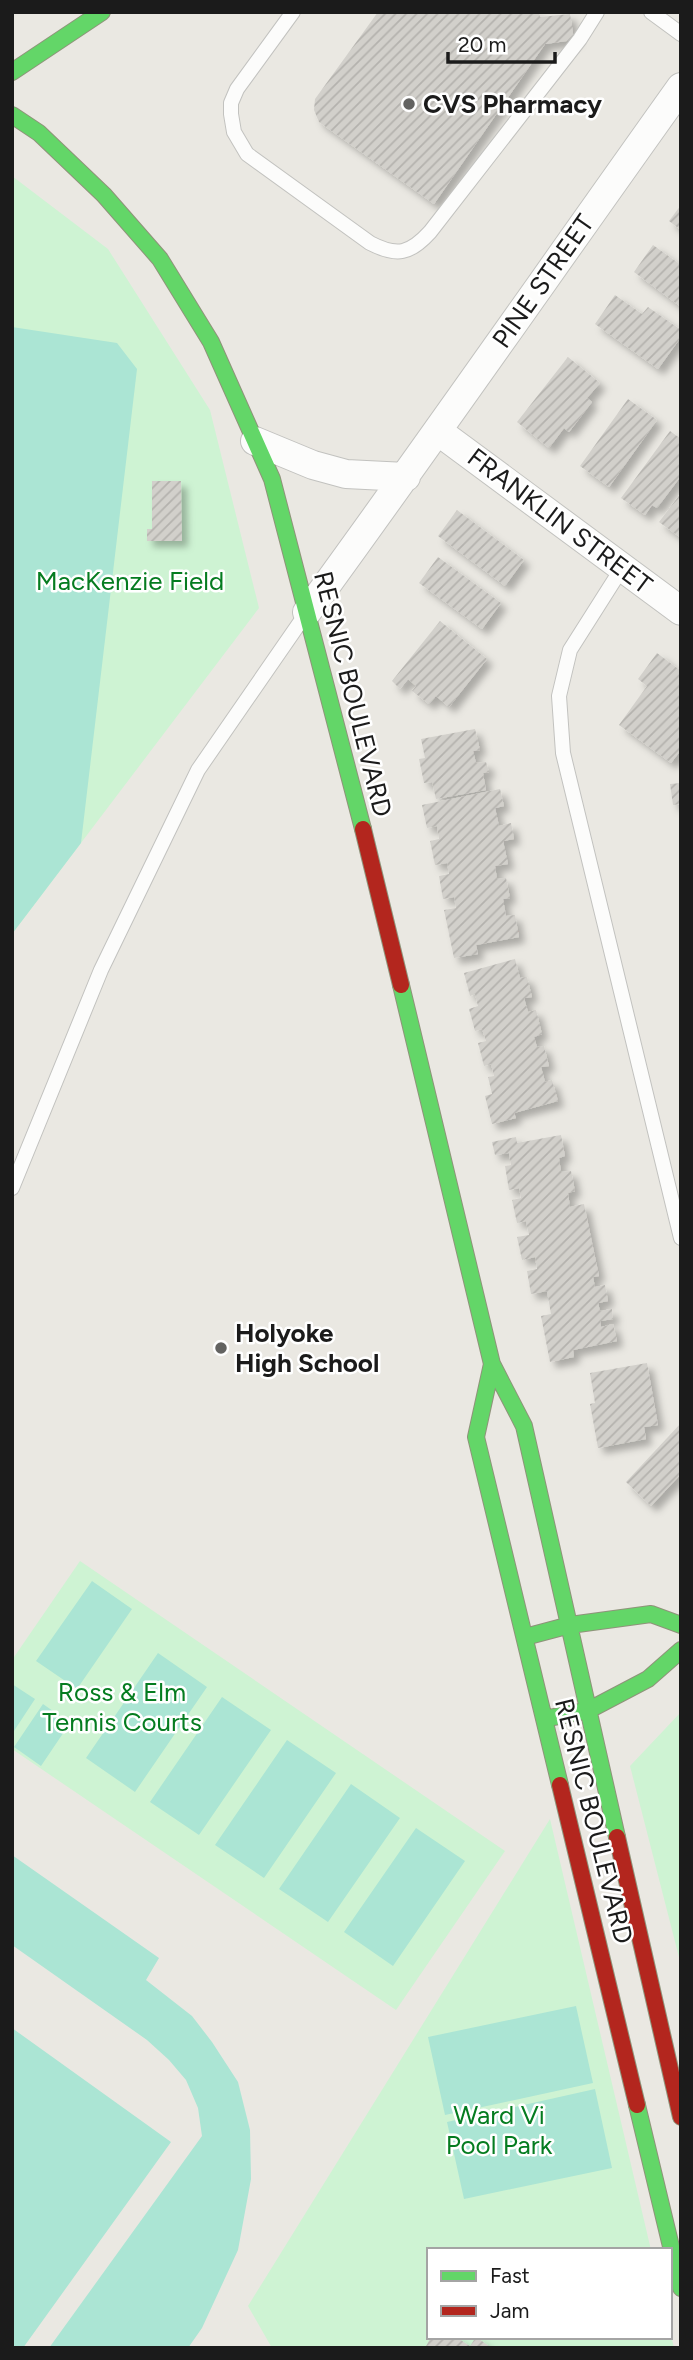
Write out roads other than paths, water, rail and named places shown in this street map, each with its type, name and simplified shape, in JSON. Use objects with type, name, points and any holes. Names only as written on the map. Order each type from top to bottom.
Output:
[{"type":"main road","points":[[12,72],[102,12]]},
{"type":"main road","name":"RESNIC BOULEVARD","points":[[12,115],[39,133],[104,195],[160,259],[211,342],[272,479],[349,769],[492,1364],[524,1426],[681,2117]]},
{"type":"main road","name":"RESNIC BOULEVARD","points":[[492,1364],[476,1437],[671,2248]]},
{"type":"main road","points":[[525,1637],[570,1625],[651,1614],[681,1625]]},
{"type":"main road","points":[[544,1718],[589,1710],[648,1678],[681,1650]]},
{"type":"main road","name":"RESNIC BOULEVARD","points":[[672,2251],[681,2288]]},
{"type":"street","name":"PINE STREET","points":[[307,612],[439,432],[499,341],[681,87]]},
{"type":"street","name":"FRANKLIN STREET","points":[[439,432],[681,611]]},
{"type":"street","points":[[255,441],[313,465],[346,474],[406,477]]},
{"type":"lane","points":[[293,12],[237,89],[231,103],[234,132],[247,154],[370,243],[386,251],[415,248],[430,232],[580,38],[597,12]]},
{"type":"lane","points":[[651,12],[681,34]]},
{"type":"lane","points":[[622,568],[570,650],[559,696],[562,741],[681,1238]]},
{"type":"lane","points":[[12,1188],[101,970],[198,771],[307,612]]},
{"type":"place","name":"CVS Pharmacy","points":[[409,104]]},
{"type":"place","name":"Holyoke High School","points":[[221,1348]]},
{"type":"park label","name":"MacKenzie Field","points":[[130,581]]},
{"type":"park label","name":"Ross & Elm Tennis Courts","points":[[122,1707]]},
{"type":"park label","name":"Ward Vi Pool Park","points":[[499,2130]]}]
